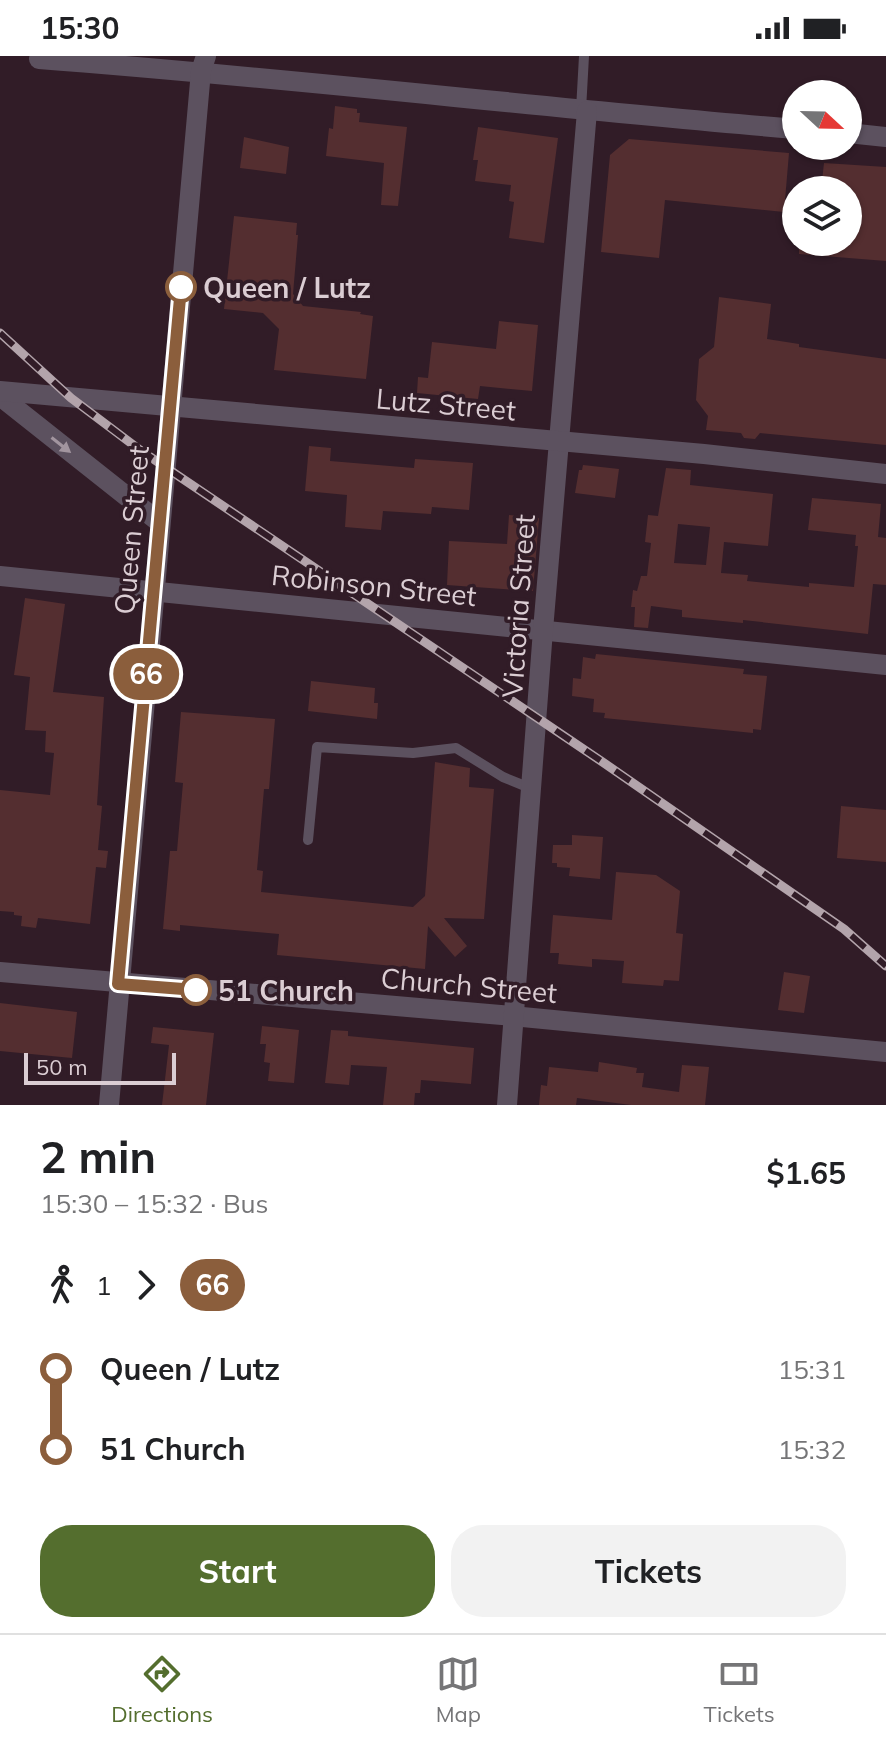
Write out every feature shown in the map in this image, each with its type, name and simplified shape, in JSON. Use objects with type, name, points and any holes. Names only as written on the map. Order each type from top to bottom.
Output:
[{"type":"street","points":[[39,59],[204,64],[584,111],[782,128]]},
{"type":"street","name":"Queen Street","points":[[109,1105],[159,522],[204,64]]},
{"type":"street","name":"Victoria Street","points":[[507,1105],[584,111]]},
{"type":"street","points":[[862,134],[886,137]]},
{"type":"street","points":[[0,394],[159,522]]},
{"type":"street","name":"Lutz Street","points":[[0,394],[170,406],[704,454],[886,474]]},
{"type":"street","name":"Robinson Street","points":[[0,576],[886,665]]},
{"type":"street","name":"Church Street","points":[[0,972],[886,1052]]},
{"type":"lane","points":[[584,56],[584,111]]},
{"type":"lane","points":[[308,840],[317,747],[413,753],[456,748],[503,777],[530,788]]},
{"type":"building","points":[[335,106],[357,109],[359,122],[407,127],[398,206],[381,205],[384,163],[326,156]]},
{"type":"building","points":[[478,127],[558,138],[544,243],[509,238],[514,202],[509,201],[511,185],[475,181],[478,160],[473,160]]},
{"type":"building","points":[[244,137],[289,147],[286,174],[240,168]]},
{"type":"building","points":[[629,139],[782,152],[782,160],[788,160],[787,176],[782,176],[782,212],[665,200],[659,258],[601,252],[610,155]]},
{"type":"building","points":[[824,163],[886,167],[886,261],[824,256],[862,256],[862,176],[823,176]]},
{"type":"building","points":[[234,216],[297,223],[293,294],[303,306],[373,316],[366,379],[274,370],[279,329],[263,313],[224,309]]},
{"type":"building","points":[[719,297],[771,304],[767,339],[799,344],[799,347],[886,359],[886,445],[760,433],[755,439],[744,438],[741,433],[706,430],[708,416],[696,400],[699,359],[714,347]]},
{"type":"building","points":[[499,321],[538,325],[532,391],[480,386],[478,399],[417,393],[418,377],[428,378],[432,342],[496,349]]},
{"type":"building","points":[[309,446],[331,448],[330,461],[414,468],[415,459],[473,463],[469,510],[432,507],[431,514],[383,511],[381,530],[345,527],[347,495],[305,491]]},
{"type":"building","points":[[583,465],[619,469],[615,498],[575,493],[579,470]]},
{"type":"building","points":[[666,468],[691,470],[690,485],[773,494],[768,546],[724,542],[721,573],[748,575],[747,581],[809,587],[809,583],[854,587],[858,546],[855,546],[856,535],[808,530],[812,498],[881,504],[878,537],[886,538],[886,585],[873,584],[868,634],[743,620],[743,623],[682,617],[682,610],[651,606],[648,628],[634,627],[635,607],[631,607],[633,590],[637,591],[641,576],[647,576],[651,543],[645,542],[648,515],[658,516]],"holes":[[[678,524],[710,527],[706,565],[674,563]]]},
{"type":"building","points":[[509,515],[539,518],[533,591],[447,585],[449,541],[507,544]]},
{"type":"building","points":[[25,598],[65,604],[53,692],[104,697],[97,805],[102,806],[98,850],[108,851],[106,868],[96,867],[90,924],[38,918],[36,928],[21,926],[22,916],[0,911],[0,790],[50,795],[54,753],[45,752],[46,731],[25,730],[30,677],[14,675]]},
{"type":"building","points":[[596,654],[744,669],[743,674],[767,676],[761,730],[753,729],[753,733],[604,718],[605,713],[593,712],[594,699],[572,696],[573,678],[581,679],[583,657],[595,659]]},
{"type":"building","points":[[311,681],[375,688],[377,719],[308,711]]},
{"type":"building","points":[[181,712],[275,719],[269,789],[264,789],[257,870],[263,871],[261,892],[413,907],[425,896],[435,762],[470,768],[469,787],[494,789],[484,919],[444,918],[467,946],[455,957],[428,926],[425,969],[277,955],[279,934],[180,925],[180,931],[163,929],[170,851],[177,851],[183,783],[175,782]]},
{"type":"building","points":[[841,806],[886,810],[886,862],[837,858]]},
{"type":"building","points":[[572,835],[603,837],[600,879],[569,876],[570,868],[557,867],[557,863],[552,863],[553,845],[572,845]]},
{"type":"building","points":[[616,872],[656,875],[680,891],[676,933],[683,934],[679,981],[664,980],[663,986],[622,983],[624,961],[592,959],[592,967],[558,964],[559,953],[550,953],[553,915],[612,920]]},
{"type":"building","points":[[784,972],[810,976],[804,1013],[778,1010]]},
{"type":"building","points":[[0,1003],[77,1012],[72,1058],[0,1051]]},
{"type":"building","points":[[262,1026],[299,1030],[294,1083],[268,1081],[270,1063],[264,1062],[266,1044],[260,1044]]},
{"type":"building","points":[[153,1027],[214,1033],[206,1105],[162,1105],[169,1045],[151,1043]]},
{"type":"building","points":[[331,1030],[348,1031],[348,1036],[474,1048],[471,1084],[421,1080],[420,1093],[415,1093],[414,1105],[383,1105],[387,1067],[351,1065],[349,1085],[325,1083]]},
{"type":"building","points":[[599,1062],[637,1068],[636,1073],[644,1073],[642,1087],[679,1092],[682,1065],[709,1067],[705,1105],[631,1105],[577,1098],[576,1105],[539,1105],[541,1085],[547,1086],[549,1067],[598,1072]]},
{"type":"railway","points":[[0,333],[71,398],[140,450],[844,929],[886,966]]},
{"type":"bus line","name":"66","points":[[181,287],[118,984],[196,990]]},
{"type":"place","name":"Queen / Lutz","points":[[181,287]]},
{"type":"place","name":"51 Church","points":[[196,990]]}]
